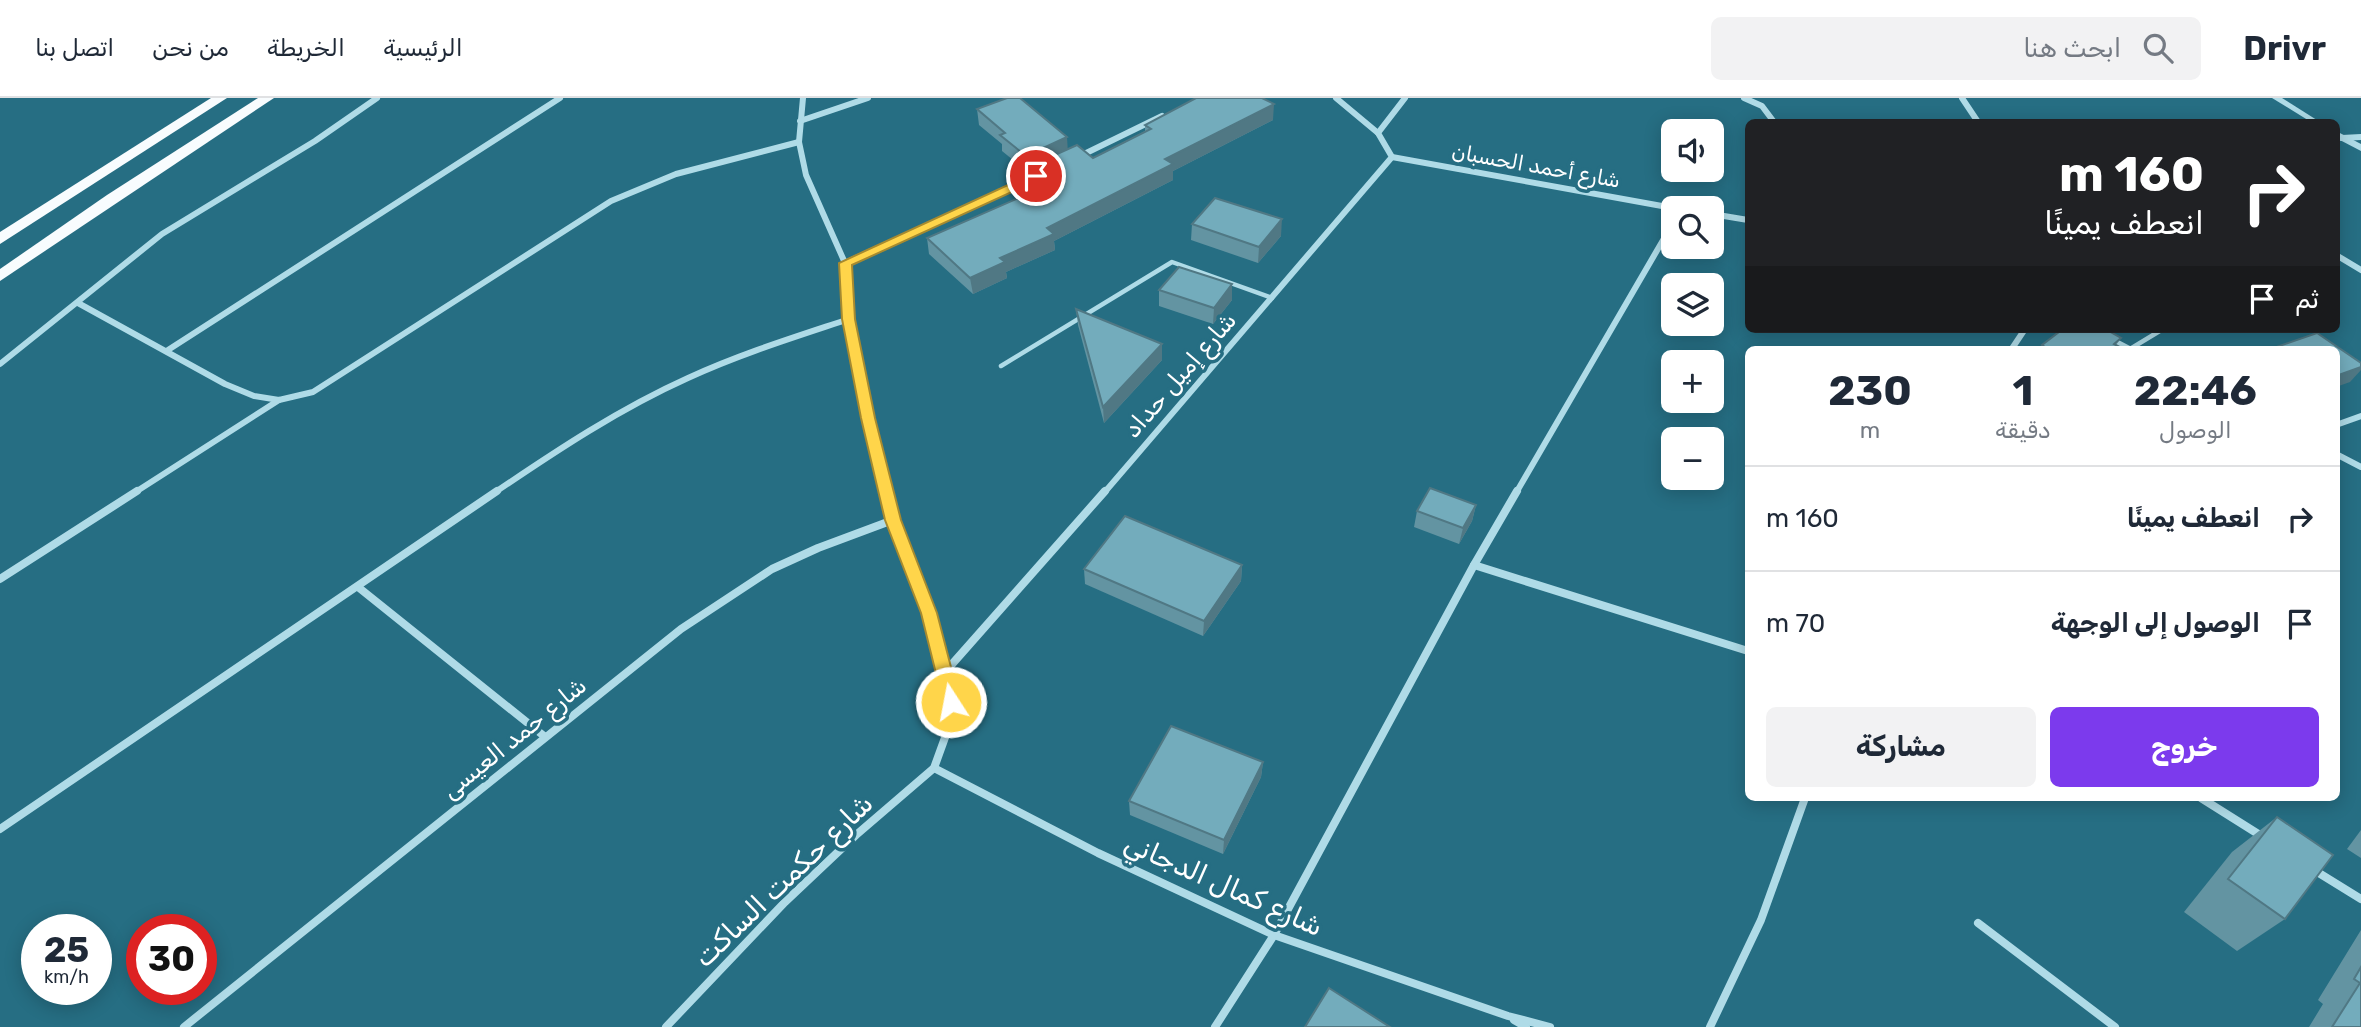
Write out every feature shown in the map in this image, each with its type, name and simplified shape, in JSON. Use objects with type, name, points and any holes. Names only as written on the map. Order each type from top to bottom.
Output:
[{"type":"highway","points":[[0,239],[220,98]]},
{"type":"highway","points":[[0,276],[112,198],[267,98]]},
{"type":"street","points":[[0,364],[162,234],[314,141],[377,98]]},
{"type":"street","points":[[168,351],[559,98]]},
{"type":"street","points":[[803,98],[799,142],[806,175],[845,263],[849,319],[868,418],[893,520],[929,613],[946,671],[951,721],[934,768]]},
{"type":"street","points":[[800,121],[868,98]]},
{"type":"street","points":[[1336,98],[1378,133],[1392,158]]},
{"type":"street","points":[[1378,133],[1405,98]]},
{"type":"street","points":[[1744,98],[1762,106],[1772,119]]},
{"type":"street","points":[[1962,98],[1976,119]]},
{"type":"street","points":[[2276,98],[2311,119]]},
{"type":"street","points":[[1072,159],[1165,115]]},
{"type":"street","points":[[2340,136],[2361,137]]},
{"type":"street","points":[[2340,137],[2361,148]]},
{"type":"street","points":[[0,579],[279,400],[313,392],[611,201],[676,174],[799,142]]},
{"type":"street","name":"شارع أحمد الحسبان","points":[[1392,158],[1661,206]]},
{"type":"street","name":"شارع إميل حداد","points":[[946,671],[1187,399],[1392,158]]},
{"type":"street","points":[[845,263],[1048,170]]},
{"type":"street","points":[[1724,216],[1745,220]]},
{"type":"street","points":[[1215,1027],[1274,935],[1474,565],[1661,244]]},
{"type":"street","points":[[2340,257],[2361,270]]},
{"type":"street","points":[[78,303],[225,384],[254,396],[279,400]]},
{"type":"street","points":[[0,829],[591,429],[655,394],[743,354],[849,319]]},
{"type":"street","points":[[2100,334],[2123,346]]},
{"type":"street","points":[[2340,424],[2361,416]]},
{"type":"street","points":[[2340,456],[2361,467]]},
{"type":"street","name":"شارع حمد العيسى","points":[[184,1027],[681,629],[772,569],[818,548],[893,520]]},
{"type":"street","points":[[1474,565],[1745,650]]},
{"type":"street","points":[[358,587],[544,737]]},
{"type":"street","name":"شارع كمال الدجاني","points":[[934,768],[1098,853],[1274,935],[1508,1016],[1550,1027]]},
{"type":"street","name":"شارع حكمت الساكت","points":[[666,1027],[785,902],[856,835],[934,768]]},
{"type":"street","points":[[1710,1027],[1762,920],[1804,801]]},
{"type":"street","points":[[2207,801],[2270,841]]},
{"type":"street","points":[[2304,863],[2361,899]]},
{"type":"street","points":[[1978,923],[2115,1027]]},
{"type":"street","name":"شارع كمال الدجاني","points":[[1508,1016],[1526,1027]]},
{"type":"lane","points":[[1001,366],[1172,262],[1272,298]]},
{"type":"lane","points":[[2137,346],[2157,333]]},
{"type":"building","points":[[1007,98],[1020,98],[1067,137],[1026,156],[1000,135],[1005,133],[977,109]]},
{"type":"building","points":[[1196,98],[1262,98],[1274,104],[1165,159],[1173,164],[1047,228],[1054,234],[1000,258],[1005,262],[970,278],[927,238],[1046,186],[1043,184],[1057,177],[1037,163],[1077,145],[1093,158],[1151,129],[1145,125]]},
{"type":"building","points":[[1215,198],[1282,219],[1259,247],[1192,224]]},
{"type":"building","points":[[1179,267],[1232,284],[1214,308],[1159,290]]},
{"type":"building","points":[[1076,309],[1162,344],[1103,407]]},
{"type":"building","points":[[2058,333],[2112,333],[2121,338],[2114,344],[2118,346],[2042,345]]},
{"type":"building","points":[[2317,333],[2336,346],[2280,346]]},
{"type":"building","points":[[2340,349],[2361,363],[2361,367],[2340,375]]},
{"type":"building","points":[[1430,488],[1476,505],[1463,528],[1417,511]]},
{"type":"building","points":[[1125,516],[1242,565],[1204,621],[1084,569]]},
{"type":"building","points":[[1171,726],[1263,762],[1224,840],[1129,801]]},
{"type":"building","points":[[2277,817],[2333,855],[2285,919],[2228,879]]},
{"type":"building","points":[[2361,967],[2361,1027],[2332,1027],[2360,983],[2354,979]]},
{"type":"building","points":[[1329,988],[1390,1027],[1305,1027]]},
{"type":"route","points":[[951,702],[946,671],[929,613],[893,520],[868,418],[849,319],[845,263],[1036,176]]}]
